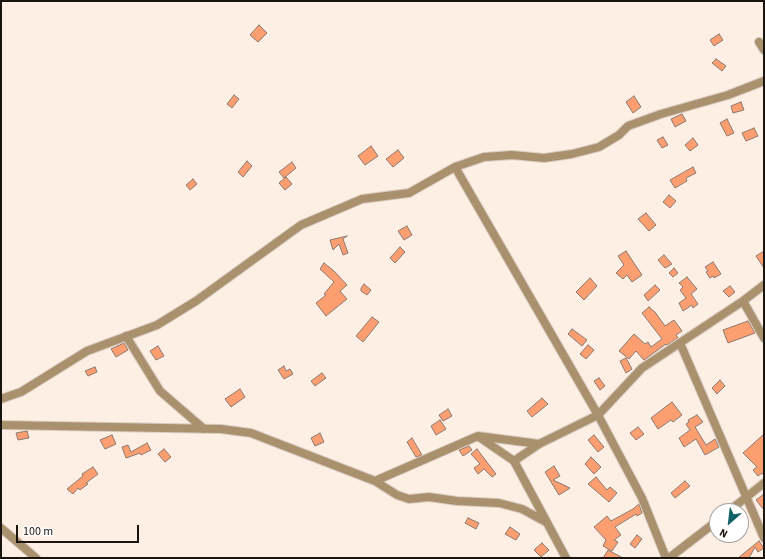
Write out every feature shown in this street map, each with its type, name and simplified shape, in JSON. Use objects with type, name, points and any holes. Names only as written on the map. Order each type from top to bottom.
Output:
[{"type":"street","points":[[759,42],[764,50]]},
{"type":"street","points":[[1,399],[21,392],[87,351],[157,325],[196,301],[301,225],[362,199],[409,193],[455,167],[484,157],[512,155],[544,158],[572,154],[599,147],[619,135],[628,126],[764,81]]},
{"type":"street","points":[[455,167],[598,415],[642,498],[666,558]]},
{"type":"street","points":[[514,461],[539,444],[598,415],[642,368],[743,301],[764,285]]},
{"type":"street","points":[[743,301],[764,338]]},
{"type":"street","points":[[126,336],[160,390],[204,429]]},
{"type":"street","points":[[680,342],[764,538]]},
{"type":"street","points":[[1,425],[222,429],[251,433],[375,481],[397,495],[409,499],[429,497],[457,501],[499,503],[522,509],[546,522]]},
{"type":"street","points":[[375,481],[478,436],[539,444]]},
{"type":"street","points":[[478,436],[514,461],[566,558]]},
{"type":"street","points":[[739,503],[764,483]]},
{"type":"street","points":[[669,558],[709,526]]},
{"type":"street","points":[[1,528],[36,558]]},
{"type":"building","points":[[259,25],[267,33],[258,42],[250,35]]},
{"type":"building","points":[[719,34],[723,40],[714,46],[710,40]]},
{"type":"building","points":[[716,59],[726,66],[722,71],[712,63]]},
{"type":"building","points":[[234,95],[239,99],[232,108],[227,104]]},
{"type":"building","points":[[634,96],[641,107],[633,113],[626,102]]},
{"type":"building","points":[[741,102],[744,110],[733,113],[731,106]]},
{"type":"building","points":[[682,114],[686,121],[675,127],[671,119]]},
{"type":"building","points":[[727,119],[734,133],[727,136],[720,123]]},
{"type":"building","points":[[754,128],[758,136],[746,141],[742,133]]},
{"type":"building","points":[[663,137],[668,145],[662,148],[657,140]]},
{"type":"building","points":[[693,138],[698,145],[690,151],[685,145]]},
{"type":"building","points":[[371,146],[378,156],[365,165],[358,156]]},
{"type":"building","points":[[398,150],[404,158],[393,167],[386,159]]},
{"type":"building","points":[[247,161],[252,166],[243,177],[238,172]]},
{"type":"building","points":[[292,162],[296,168],[284,178],[279,172]]},
{"type":"building","points":[[693,167],[696,173],[686,178],[687,181],[675,188],[670,180]]},
{"type":"building","points":[[286,177],[292,184],[285,190],[279,183]]},
{"type":"building","points":[[193,179],[197,184],[190,190],[186,185]]},
{"type":"building","points":[[669,195],[676,201],[670,208],[663,202]]},
{"type":"building","points":[[646,213],[656,225],[649,231],[638,219]]},
{"type":"building","points":[[407,226],[412,235],[404,240],[398,231]]},
{"type":"building","points":[[347,236],[343,239],[348,253],[343,255],[339,244],[333,250],[330,240]]},
{"type":"building","points":[[400,247],[405,252],[395,263],[390,258]]},
{"type":"building","points":[[626,251],[642,275],[632,282],[627,275],[623,279],[616,273],[624,265],[618,256]]},
{"type":"building","points":[[764,251],[764,268],[756,256]]},
{"type":"building","points":[[664,255],[672,264],[665,268],[658,260]]},
{"type":"building","points":[[713,262],[721,274],[714,278],[713,276],[710,278],[705,267]]},
{"type":"building","points":[[324,263],[347,285],[340,291],[347,299],[326,316],[316,303],[326,295],[324,294],[334,282],[320,269]]},
{"type":"building","points":[[674,268],[678,273],[673,277],[669,273]]},
{"type":"building","points":[[687,277],[697,289],[691,294],[698,304],[693,308],[692,305],[683,311],[679,303],[686,298],[680,290],[683,287],[679,283]]},
{"type":"building","points":[[590,278],[597,286],[584,300],[576,292]]},
{"type":"building","points":[[364,284],[371,290],[367,295],[361,291]]},
{"type":"building","points":[[655,285],[660,290],[648,301],[644,295]]},
{"type":"building","points":[[730,286],[735,292],[729,297],[723,291]]},
{"type":"building","points":[[649,307],[655,312],[665,326],[674,320],[682,331],[676,335],[678,338],[667,345],[666,344],[644,360],[636,351],[629,359],[619,351],[634,334],[645,344],[648,342],[651,347],[662,339],[642,313]]},
{"type":"building","points":[[372,317],[379,322],[363,342],[356,336]]},
{"type":"building","points":[[748,321],[755,333],[728,343],[723,330]]},
{"type":"building","points":[[572,329],[587,340],[582,346],[568,334]]},
{"type":"building","points":[[124,343],[128,350],[116,357],[111,349]]},
{"type":"building","points":[[588,345],[594,350],[586,359],[580,354]]},
{"type":"building","points":[[158,346],[164,356],[156,360],[150,351]]},
{"type":"building","points":[[626,358],[632,369],[626,373],[620,361]]},
{"type":"building","points":[[284,366],[286,371],[290,369],[293,374],[284,379],[278,370]]},
{"type":"building","points":[[95,367],[97,372],[88,376],[85,371]]},
{"type":"building","points":[[322,373],[326,378],[315,386],[311,381]]},
{"type":"building","points":[[599,378],[605,386],[600,390],[594,381]]},
{"type":"building","points":[[720,380],[725,386],[717,394],[712,388]]},
{"type":"building","points":[[240,389],[245,397],[231,407],[225,399]]},
{"type":"building","points":[[542,398],[548,404],[532,417],[527,411]]},
{"type":"building","points":[[672,402],[682,415],[673,422],[671,420],[658,429],[651,418]]},
{"type":"building","points":[[448,409],[452,416],[443,421],[439,415]]},
{"type":"building","points":[[697,415],[703,422],[695,427],[706,445],[715,439],[719,447],[705,455],[696,439],[684,447],[679,438],[690,430],[686,424],[689,422],[688,420]]},
{"type":"building","points":[[440,420],[446,429],[436,435],[431,426]]},
{"type":"building","points":[[638,427],[644,434],[636,440],[630,433]]},
{"type":"building","points":[[27,431],[29,438],[18,440],[16,433]]},
{"type":"building","points":[[320,433],[324,442],[315,446],[311,438]]},
{"type":"building","points":[[764,434],[764,476],[762,473],[758,476],[753,470],[757,467],[743,453]]},
{"type":"building","points":[[112,435],[116,444],[105,449],[100,440]]},
{"type":"building","points":[[594,435],[604,447],[598,452],[588,440]]},
{"type":"building","points":[[412,438],[422,455],[416,457],[407,442]]},
{"type":"building","points":[[147,443],[151,450],[141,455],[140,453],[126,458],[122,447],[128,445],[131,452]]},
{"type":"building","points":[[469,446],[472,450],[463,456],[459,450]]},
{"type":"building","points":[[164,449],[171,457],[165,462],[158,454]]},
{"type":"building","points":[[477,449],[496,474],[492,477],[484,469],[478,474],[474,468],[480,464],[471,454]]},
{"type":"building","points":[[591,457],[601,467],[594,474],[585,464]]},
{"type":"building","points":[[554,466],[560,476],[553,480],[570,488],[559,495],[545,472]]},
{"type":"building","points":[[93,467],[98,474],[86,483],[88,484],[80,490],[78,488],[73,494],[67,489],[83,476],[82,474]]},
{"type":"building","points":[[596,477],[607,490],[610,487],[617,493],[609,502],[588,484]]},
{"type":"building","points":[[685,481],[690,486],[675,498],[671,493]]},
{"type":"building","points":[[764,494],[764,510],[756,500]]},
{"type":"building","points":[[639,504],[642,513],[637,516],[636,514],[615,527],[621,535],[614,540],[618,542],[612,551],[603,546],[606,540],[594,527],[607,516],[611,521]]},
{"type":"building","points":[[468,518],[479,523],[476,529],[465,523]]},
{"type":"building","points":[[510,527],[520,534],[516,540],[505,534]]},
{"type":"building","points":[[637,535],[642,539],[635,548],[630,544]]},
{"type":"building","points":[[759,541],[764,548],[758,552],[755,547],[749,558],[738,558]]},
{"type":"building","points":[[542,543],[549,550],[541,557],[534,550]]},
{"type":"building","points":[[608,550],[623,558],[603,558]]}]
